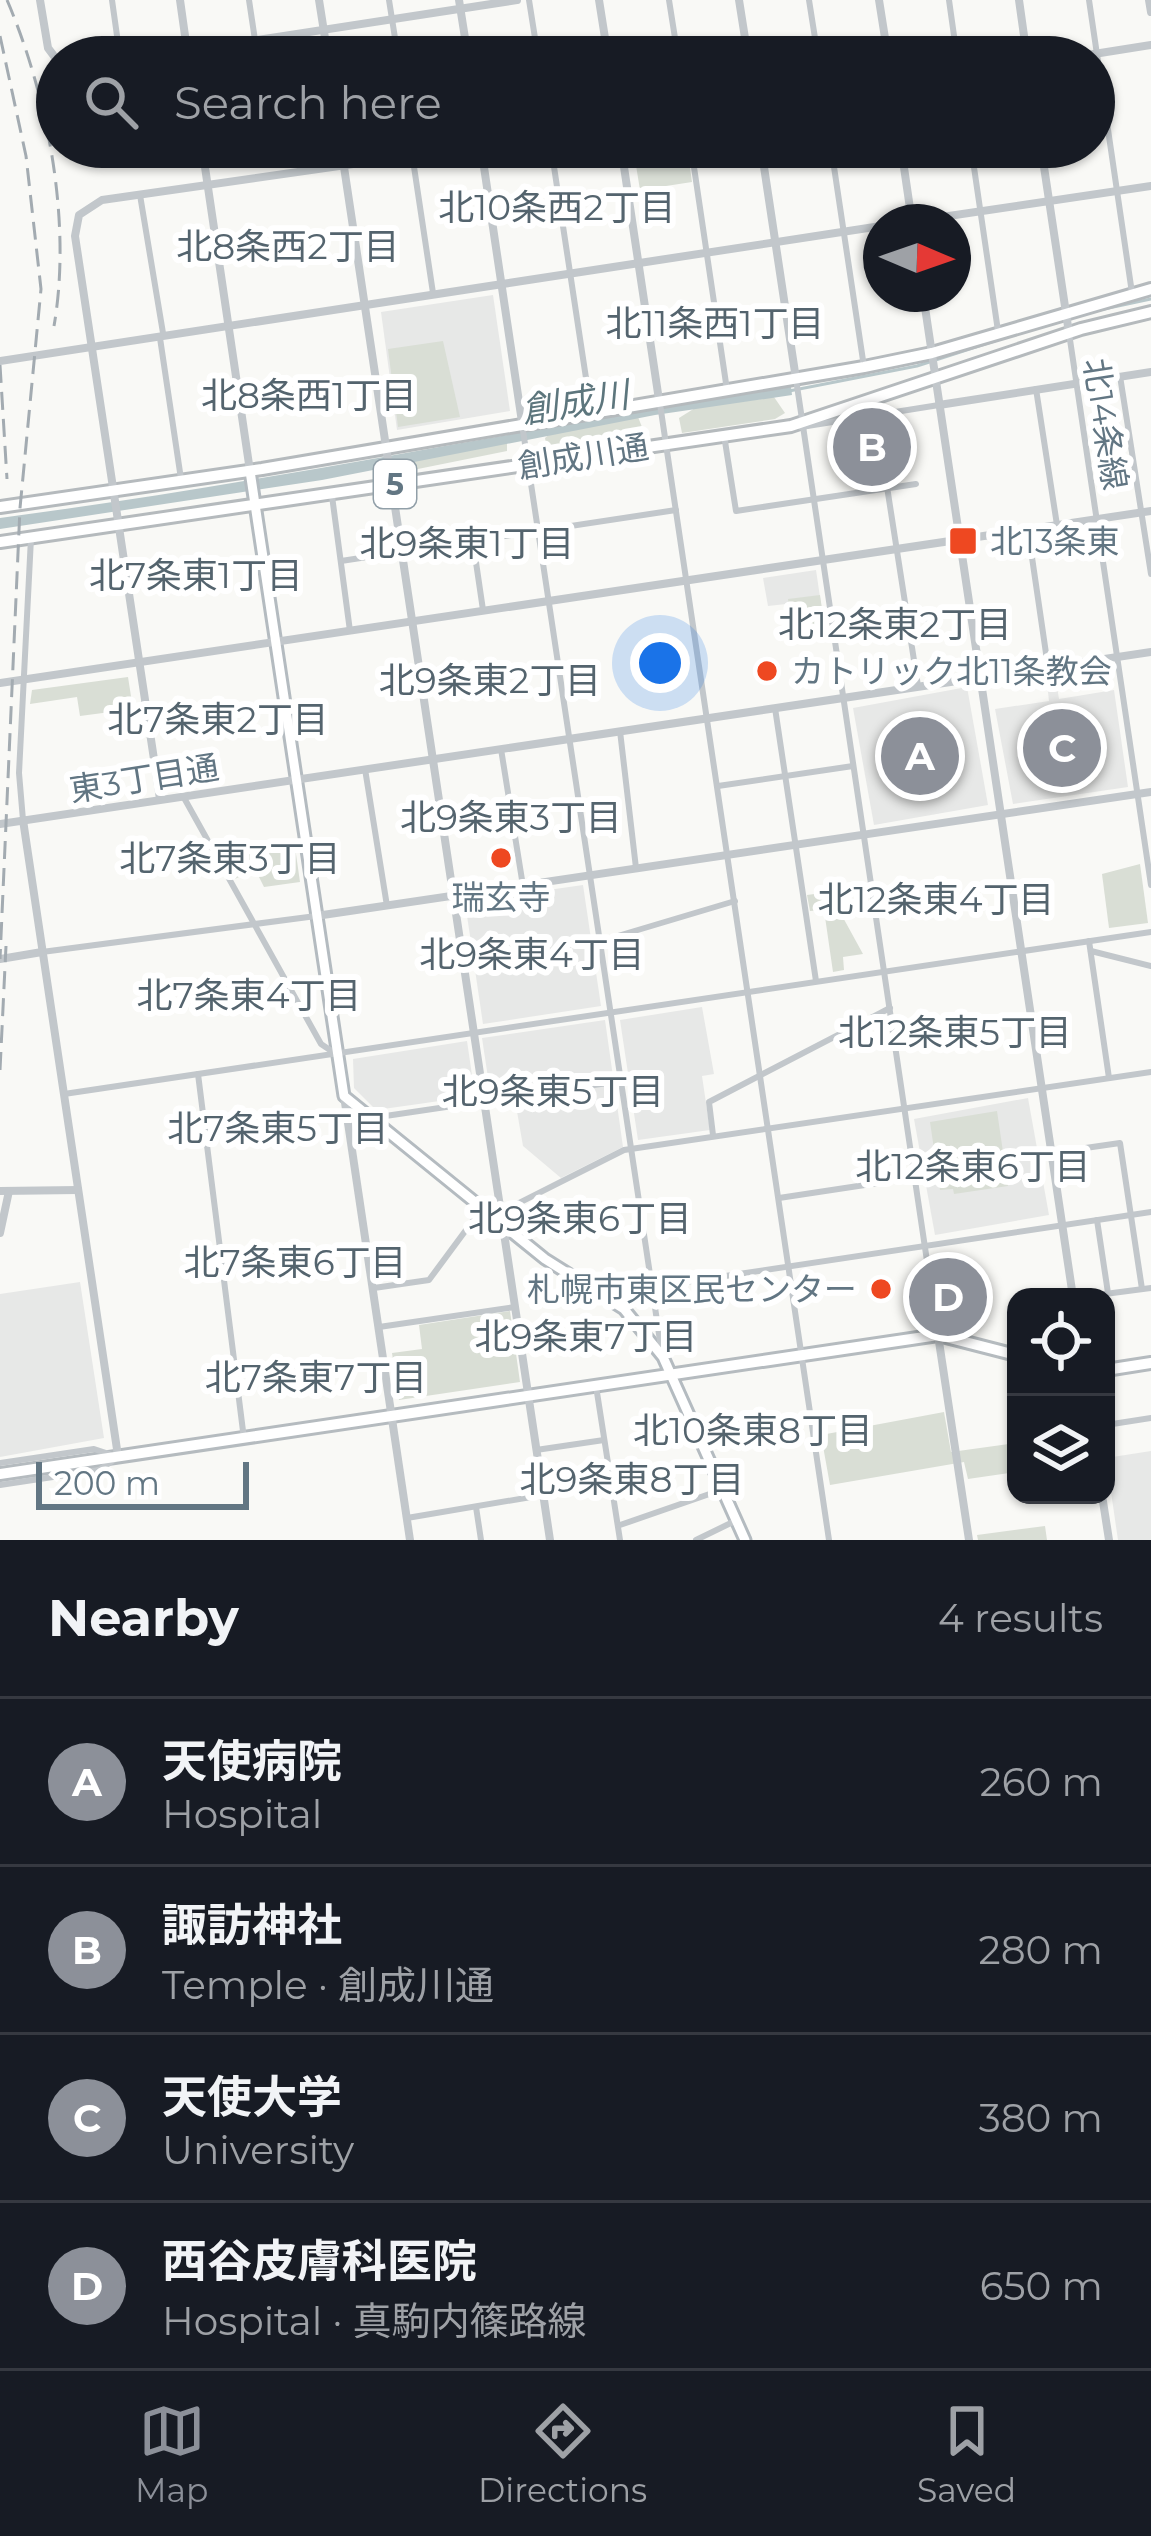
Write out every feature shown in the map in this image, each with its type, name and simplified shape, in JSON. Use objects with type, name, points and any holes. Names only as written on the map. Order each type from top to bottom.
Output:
[{"type":"main road","name":"創成川通","points":[[0,542],[387,455],[523,431],[591,410],[660,408],[727,390],[797,386],[864,367],[933,365],[1151,289]]},
{"type":"main road","name":"創成川通","points":[[0,506],[114,494],[181,480],[331,492],[799,424],[998,331],[1151,312]]},
{"type":"main road","points":[[253,486],[344,1096],[565,1274],[624,1309],[663,1358],[745,1540]]},
{"type":"main road","points":[[505,1244],[518,1236]]},
{"type":"main road","points":[[0,1474],[938,1335],[1007,1353]]},
{"type":"main road","points":[[1115,1369],[1151,1364]]},
{"type":"street","points":[[40,0],[46,36]]},
{"type":"street","points":[[112,0],[118,36]]},
{"type":"street","points":[[180,0],[185,36]]},
{"type":"street","points":[[249,0],[254,36]]},
{"type":"street","points":[[320,0],[325,36]]},
{"type":"street","points":[[389,0],[395,36]]},
{"type":"street","points":[[280,36],[460,4],[517,0]]},
{"type":"street","points":[[529,0],[535,36]]},
{"type":"street","points":[[599,0],[605,36]]},
{"type":"street","points":[[669,0],[675,36]]},
{"type":"street","points":[[739,0],[745,36]]},
{"type":"street","points":[[809,0],[815,36]]},
{"type":"street","points":[[879,0],[884,36]]},
{"type":"street","points":[[949,0],[954,36]]},
{"type":"street","points":[[1019,0],[1025,36]]},
{"type":"street","points":[[1089,0],[1094,36]]},
{"type":"street","points":[[1149,0],[1151,12]]},
{"type":"street","points":[[460,4],[465,36]]},
{"type":"street","points":[[1115,51],[1151,46]]},
{"type":"street","points":[[205,168],[253,486]]},
{"type":"street","points":[[160,800],[76,221],[91,204],[330,168]]},
{"type":"street","points":[[344,168],[550,1540]]},
{"type":"street","points":[[414,168],[433,293]]},
{"type":"street","points":[[481,168],[663,1358]]},
{"type":"street","points":[[554,168],[591,410]]},
{"type":"street","points":[[624,168],[829,1540]]},
{"type":"street","points":[[694,168],[727,390]]},
{"type":"street","points":[[764,168],[967,1539]]},
{"type":"street","points":[[834,168],[864,367]]},
{"type":"street","points":[[904,168],[909,204]]},
{"type":"street","points":[[974,168],[998,331]]},
{"type":"street","name":"北14条線","points":[[1044,168],[1151,885]]},
{"type":"street","points":[[1114,168],[1132,293]]},
{"type":"street","points":[[971,213],[1151,186]]},
{"type":"street","points":[[140,195],[181,480]]},
{"type":"street","points":[[0,361],[863,229]]},
{"type":"street","points":[[926,312],[1072,1288]]},
{"type":"street","points":[[799,424],[1151,372]]},
{"type":"street","points":[[1120,376],[1151,574]]},
{"type":"street","points":[[1036,389],[1057,525]]},
{"type":"street","points":[[876,416],[918,686]]},
{"type":"street","points":[[724,435],[736,511],[916,484]]},
{"type":"street","points":[[331,492],[350,631]]},
{"type":"street","points":[[341,561],[676,511]]},
{"type":"street","points":[[0,683],[1151,512]]},
{"type":"street","points":[[1028,530],[1048,667]]},
{"type":"street","points":[[31,538],[23,680],[23,820],[118,1456]]},
{"type":"street","points":[[473,542],[483,612]]},
{"type":"street","points":[[878,626],[970,612]]},
{"type":"street","name":"東3丁目通","points":[[0,824],[1151,652]]},
{"type":"street","points":[[775,708],[816,981]]},
{"type":"street","points":[[620,731],[636,868]]},
{"type":"street","points":[[501,748],[523,886]]},
{"type":"street","points":[[718,786],[853,766]]},
{"type":"street","points":[[365,769],[387,905]]},
{"type":"street","points":[[0,958],[1151,792]]},
{"type":"street","points":[[183,796],[321,1044],[337,1053]]},
{"type":"street","points":[[602,941],[735,901]]},
{"type":"street","points":[[64,1094],[1151,932]]},
{"type":"street","points":[[1089,941],[1109,1078]]},
{"type":"street","points":[[1091,951],[1151,966]]},
{"type":"street","points":[[713,1136],[709,1102],[890,1008]]},
{"type":"street","points":[[502,1222],[506,1210],[631,1149],[1151,1072]]},
{"type":"street","points":[[198,1074],[244,1438]]},
{"type":"street","points":[[372,1118],[621,1081]]},
{"type":"street","points":[[344,1096],[410,1540]]},
{"type":"street","points":[[1051,1153],[1120,1143],[1147,1288],[1115,1292]]},
{"type":"street","points":[[778,1198],[878,1184]]},
{"type":"street","points":[[0,1233],[4,1191],[78,1190]]},
{"type":"street","points":[[374,1288],[429,1280],[484,1207]]},
{"type":"street","points":[[652,1287],[1151,1212]]},
{"type":"street","points":[[1097,1220],[1107,1288]]},
{"type":"street","points":[[379,1327],[515,1307]]},
{"type":"street","points":[[596,1386],[620,1540]]},
{"type":"street","points":[[1115,1424],[1151,1418]]},
{"type":"street","points":[[536,1450],[605,1440]]},
{"type":"street","points":[[0,1463],[94,1449],[118,1456]]},
{"type":"street","points":[[0,1485],[99,1470],[118,1456]]},
{"type":"street","points":[[618,1525],[724,1489]]},
{"type":"street","points":[[407,1518],[543,1496]]},
{"type":"street","points":[[1103,1504],[1109,1540]]},
{"type":"street","points":[[476,1507],[481,1540]]},
{"type":"street","points":[[696,1540],[737,1520]]},
{"type":"shaded area","points":[[636,168],[690,168],[692,182],[640,190]]},
{"type":"shaded area","points":[[493,295],[510,411],[397,430],[381,312]]},
{"type":"shaded area","points":[[443,341],[460,417],[398,427],[388,349]]},
{"type":"shaded area","points":[[791,387],[792,395],[655,415],[322,480],[0,529],[0,518],[198,489]]},
{"type":"shaded area","points":[[774,397],[785,413],[775,419],[682,433],[679,418],[695,408]]},
{"type":"shaded area","points":[[638,417],[644,432],[547,450],[545,438],[560,426]]},
{"type":"shaded area","points":[[507,442],[507,451],[403,472],[400,462],[423,451]]},
{"type":"shaded area","points":[[816,570],[824,624],[790,629],[786,604],[768,606],[763,578]]},
{"type":"shaded area","points":[[820,595],[824,623],[791,626],[788,599]]},
{"type":"shaded area","points":[[1055,674],[1059,699],[1114,690],[1128,787],[1013,804],[995,709],[1049,701],[1046,675]]},
{"type":"shaded area","points":[[128,677],[133,709],[80,716],[77,697],[30,704],[32,690]]},
{"type":"shaded area","points":[[967,687],[988,805],[874,825],[853,708]]},
{"type":"shaded area","points":[[294,840],[300,882],[264,887],[255,869],[235,879],[226,863],[243,853],[243,848]]},
{"type":"shaded area","points":[[1140,864],[1148,923],[1109,928],[1102,874]]},
{"type":"shaded area","points":[[583,885],[601,1006],[483,1024],[465,902]]},
{"type":"shaded area","points":[[829,892],[863,954],[843,957],[844,970],[833,972],[824,910],[810,911],[807,895]]},
{"type":"shaded area","points":[[702,1007],[714,1074],[702,1076],[710,1130],[638,1140],[620,1020]]},
{"type":"shaded area","points":[[605,1020],[623,1147],[561,1178],[523,1146],[515,1100],[492,1104],[482,1038]]},
{"type":"shaded area","points":[[467,1041],[475,1096],[376,1110],[354,1088],[353,1059]]},
{"type":"shaded area","points":[[1028,1098],[1049,1215],[935,1235],[914,1119]]},
{"type":"shaded area","points":[[997,1111],[1008,1186],[954,1194],[953,1189],[940,1190],[930,1122]]},
{"type":"shaded area","points":[[80,1282],[104,1438],[0,1457],[0,1294]]},
{"type":"shaded area","points":[[510,1311],[520,1382],[399,1400],[392,1353],[422,1349],[419,1325]]},
{"type":"shaded area","points":[[944,1412],[951,1452],[1007,1444],[1007,1473],[968,1479],[964,1462],[830,1485],[821,1435]]},
{"type":"shaded area","points":[[1151,1451],[1151,1540],[1118,1540],[1113,1504],[1115,1457]]},
{"type":"shaded area","points":[[1045,1526],[1047,1540],[978,1540],[977,1535]]},
{"type":"waterway","name":"創成川","points":[[1090,312],[1151,299]]},
{"type":"waterway","name":"創成川","points":[[789,391],[917,366],[1029,330]]},
{"type":"railway","points":[[7,0],[36,84]]},
{"type":"railway","points":[[0,36],[26,156],[41,289],[20,508],[0,959]]},
{"type":"railway","points":[[54,168],[60,245],[54,326]]},
{"type":"railway","points":[[0,365],[7,479]]},
{"type":"railway","points":[[0,1070],[6,946]]},
{"type":"place","name":"諏訪神社","points":[[872,447]]},
{"type":"place","name":"北13条東","points":[[963,541]]},
{"type":"place","name":"カトリック北11条教会","points":[[767,671]]},
{"type":"place","name":"天使大学","points":[[1062,748]]},
{"type":"place","name":"天使病院","points":[[920,756]]},
{"type":"place","name":"瑞玄寺","points":[[501,858]]},
{"type":"place","name":"札幌市東区民センター","points":[[881,1289]]},
{"type":"place","name":"西谷皮膚科医院","points":[[948,1297]]},
{"type":"district","name":"北10条西2丁目","points":[[557,207]]},
{"type":"district","name":"北8条西2丁目","points":[[288,246]]},
{"type":"district","name":"北11条西1丁目","points":[[715,323]]},
{"type":"district","name":"北8条西1丁目","points":[[309,395]]},
{"type":"district","name":"北9条東1丁目","points":[[467,543]]},
{"type":"district","name":"北7条東1丁目","points":[[196,575]]},
{"type":"district","name":"北12条東2丁目","points":[[895,624]]},
{"type":"district","name":"北9条東2丁目","points":[[490,680]]},
{"type":"district","name":"北7条東2丁目","points":[[218,719]]},
{"type":"district","name":"北9条東3丁目","points":[[511,817]]},
{"type":"district","name":"北7条東3丁目","points":[[230,858]]},
{"type":"district","name":"北12条東4丁目","points":[[936,899]]},
{"type":"district","name":"北9条東4丁目","points":[[532,954]]},
{"type":"district","name":"北7条東4丁目","points":[[249,995]]},
{"type":"district","name":"北12条東5丁目","points":[[955,1032]]},
{"type":"district","name":"北9条東5丁目","points":[[553,1091]]},
{"type":"district","name":"北7条東5丁目","points":[[278,1128]]},
{"type":"district","name":"北12条東6丁目","points":[[973,1166]]},
{"type":"district","name":"北9条東6丁目","points":[[580,1218]]},
{"type":"district","name":"北7条東6丁目","points":[[295,1262]]},
{"type":"district","name":"北9条東7丁目","points":[[586,1336]]},
{"type":"district","name":"北7条東7丁目","points":[[316,1377]]},
{"type":"district","name":"北10条東8丁目","points":[[753,1430]]},
{"type":"district","name":"北9条東8丁目","points":[[632,1479]]}]
